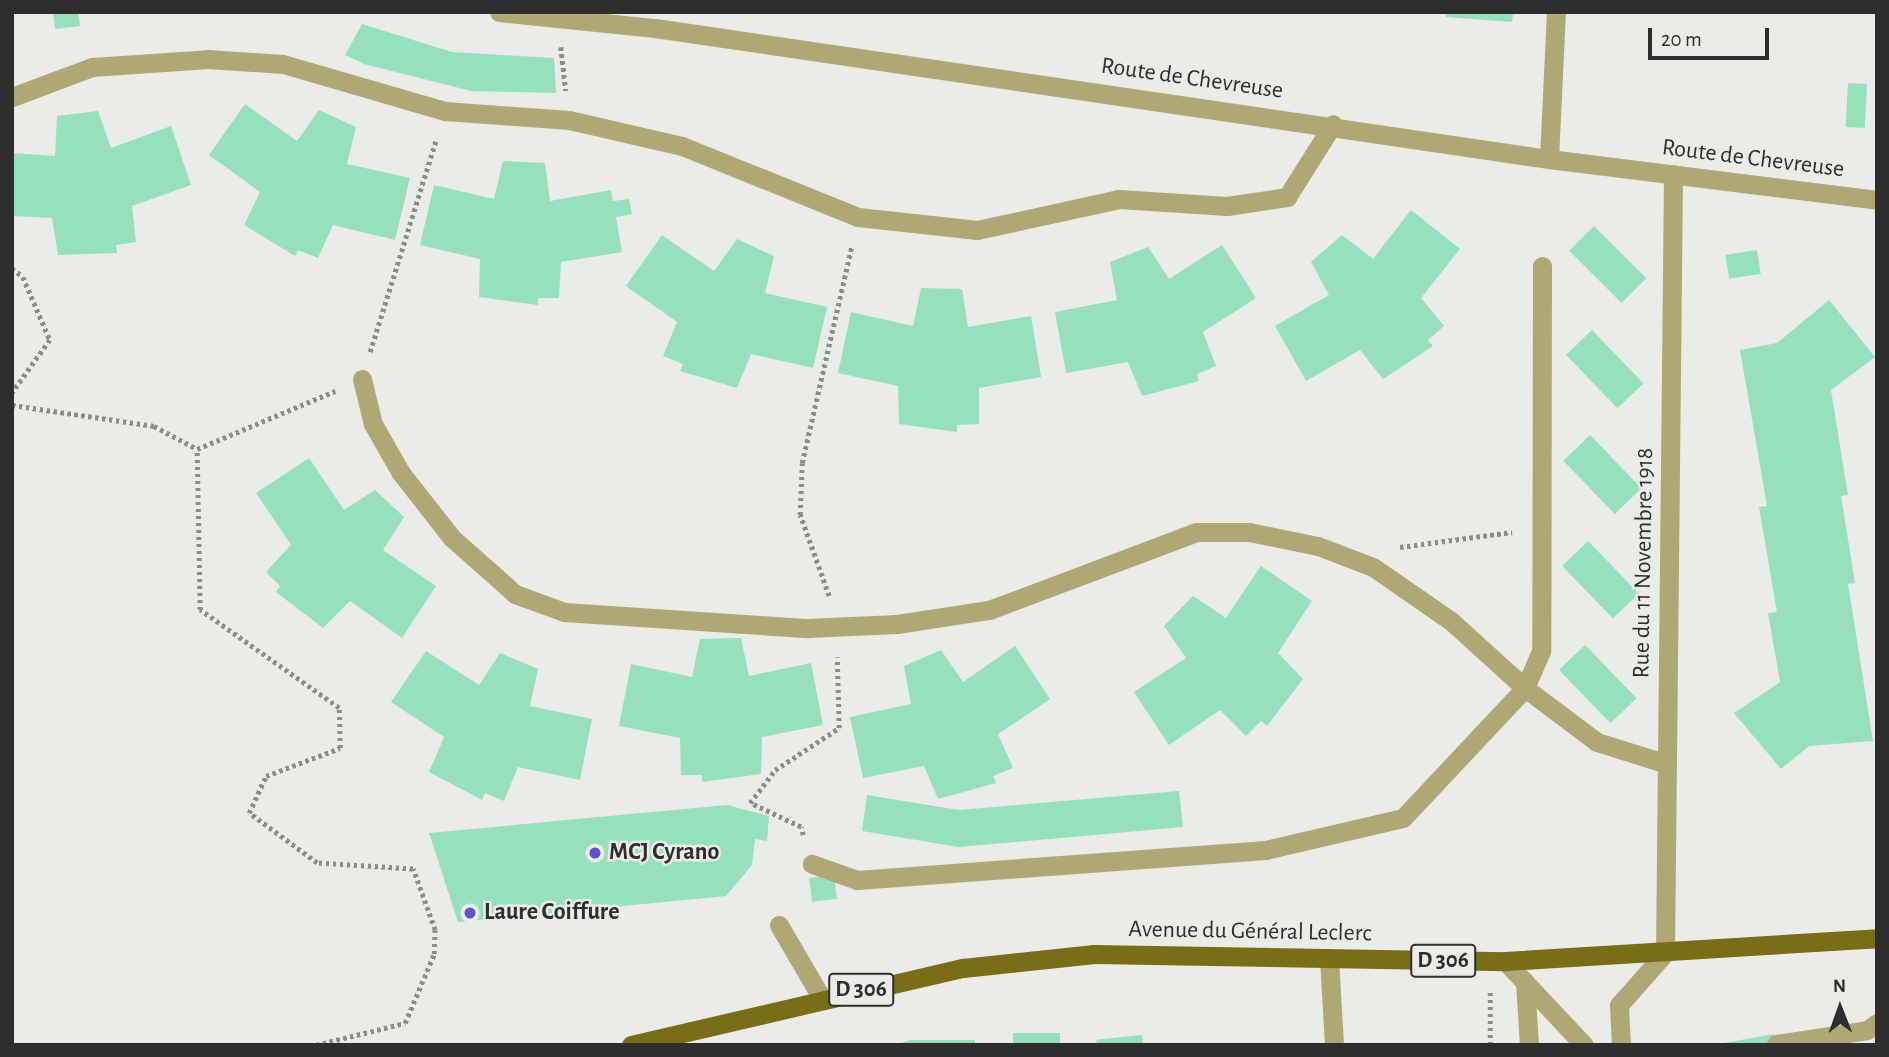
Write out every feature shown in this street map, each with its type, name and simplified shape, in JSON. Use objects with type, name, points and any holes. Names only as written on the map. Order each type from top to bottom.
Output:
[{"type":"main road","name":"Avenue du Général Leclerc","points":[[631,1045],[962,968],[1094,954],[1498,961],[1665,953],[1877,938]]},
{"type":"street","name":"Route de Chevreuse","points":[[499,12],[1334,124],[1549,159],[1877,200]]},
{"type":"street","points":[[1549,159],[1556,12]]},
{"type":"street","points":[[12,97],[92,67],[208,59],[283,64],[445,111],[569,120],[682,146],[858,217],[977,230],[1119,199],[1227,206],[1287,197],[1334,124]]},
{"type":"street","name":"Rue du 11 Novembre 1918","points":[[1665,953],[1673,174]]},
{"type":"street","points":[[812,864],[857,880],[1266,850],[1403,818],[1525,688],[1541,651],[1542,266]]},
{"type":"street","points":[[362,379],[373,424],[401,473],[452,538],[515,594],[564,612],[831,627],[989,610],[1196,532],[1249,532],[1318,545],[1373,567],[1451,621],[1525,688],[1597,743],[1667,764]]},
{"type":"street","points":[[779,925],[822,999]]},
{"type":"street","points":[[1621,1045],[1619,1005],[1665,953]]},
{"type":"street","points":[[1329,958],[1334,1045]]},
{"type":"street","points":[[1498,961],[1525,982],[1584,1045]]},
{"type":"street","points":[[1525,982],[1529,1045]]},
{"type":"street","points":[[1776,1044],[1870,1032]]},
{"type":"path","points":[[558,18],[569,120]]},
{"type":"path","points":[[197,449],[362,379],[445,111]]},
{"type":"path","points":[[812,864],[801,827],[750,803],[775,769],[839,728],[842,681],[831,627],[832,604],[800,515],[802,463],[858,217]]},
{"type":"path","points":[[12,268],[23,277],[50,340],[12,393]]},
{"type":"path","points":[[12,405],[154,426],[197,449]]},
{"type":"path","points":[[197,449],[200,610],[339,708],[340,748],[266,776],[248,813],[317,863],[413,869],[435,930],[434,954],[405,1023],[316,1045]]},
{"type":"path","points":[[1393,547],[1467,541],[1540,522]]},
{"type":"path","points":[[1490,1045],[1498,961]]},
{"type":"building","points":[[53,12],[78,12],[80,26],[55,29]]},
{"type":"building","points":[[1446,12],[1513,12],[1512,22],[1446,17]]},
{"type":"building","points":[[362,24],[452,52],[554,58],[556,93],[471,91],[364,64],[345,55]]},
{"type":"building","points":[[1848,83],[1867,84],[1865,128],[1846,127]]},
{"type":"building","points":[[245,104],[297,141],[319,110],[356,127],[347,164],[410,178],[395,240],[333,225],[318,258],[298,250],[295,256],[244,225],[260,192],[209,155]]},
{"type":"building","points":[[98,111],[111,148],[171,126],[191,185],[132,206],[136,242],[116,245],[117,253],[58,255],[52,218],[12,216],[12,153],[55,156],[57,116]]},
{"type":"building","points":[[503,161],[545,163],[550,201],[611,190],[613,201],[629,199],[632,214],[616,217],[622,252],[561,262],[559,298],[538,298],[538,305],[479,297],[480,259],[420,245],[434,185],[494,199]]},
{"type":"building","points":[[1411,210],[1460,249],[1421,298],[1444,326],[1428,340],[1433,346],[1383,379],[1360,350],[1306,381],[1275,326],[1329,295],[1311,262],[1342,235],[1373,259]]},
{"type":"building","points":[[1594,226],[1646,278],[1622,303],[1569,251]]},
{"type":"building","points":[[662,235],[714,271],[737,239],[774,256],[765,293],[827,307],[813,368],[751,354],[737,388],[680,371],[683,364],[663,356],[677,322],[626,286]]},
{"type":"building","points":[[1222,245],[1256,298],[1203,332],[1216,366],[1197,374],[1199,381],[1142,396],[1128,362],[1066,373],[1055,312],[1117,300],[1110,262],[1148,247],[1169,279]]},
{"type":"building","points":[[1757,250],[1761,274],[1729,279],[1725,255]]},
{"type":"building","points":[[921,288],[962,289],[968,327],[1031,316],[1041,377],[979,388],[979,424],[957,425],[957,432],[899,424],[898,386],[838,373],[851,312],[913,326]]},
{"type":"building","points":[[1829,300],[1875,357],[1831,390],[1848,495],[1841,496],[1855,583],[1848,584],[1873,741],[1809,746],[1781,769],[1734,713],[1780,682],[1768,613],[1777,612],[1759,507],[1767,506],[1740,350],[1777,343]]},
{"type":"building","points":[[1592,330],[1643,383],[1618,408],[1566,355]]},
{"type":"building","points":[[1590,435],[1641,488],[1615,514],[1563,461]]},
{"type":"building","points":[[309,458],[344,510],[375,490],[404,517],[383,550],[436,586],[402,638],[350,601],[323,628],[276,592],[280,586],[266,572],[291,545],[256,493]]},
{"type":"building","points":[[1588,541],[1639,594],[1613,619],[1562,566]]},
{"type":"building","points":[[1261,566],[1312,601],[1278,653],[1303,679],[1267,726],[1261,721],[1246,736],[1220,710],[1169,745],[1134,692],[1186,658],[1164,626],[1193,596],[1226,618]]},
{"type":"building","points":[[741,638],[749,676],[811,663],[823,725],[762,737],[761,774],[702,782],[702,775],[681,775],[680,738],[619,726],[631,664],[692,677],[700,639]]},
{"type":"building","points":[[1585,645],[1636,698],[1611,723],[1559,670]]},
{"type":"building","points":[[1015,646],[1050,699],[998,734],[1013,768],[993,776],[996,783],[938,799],[924,766],[863,778],[850,717],[911,704],[904,666],[941,650],[963,682]]},
{"type":"building","points":[[426,651],[479,685],[500,653],[538,669],[530,706],[592,719],[580,780],[518,767],[504,801],[485,793],[482,800],[429,772],[444,737],[391,702]]},
{"type":"building","points":[[1179,791],[1183,827],[959,847],[862,831],[867,795],[959,810]]},
{"type":"building","name":"MCJ Cyrano","points":[[727,805],[769,816],[767,841],[755,839],[752,865],[726,896],[458,922],[429,833]]},
{"type":"building","points":[[834,875],[837,899],[812,902],[809,878]]},
{"type":"building","points":[[1013,1033],[1060,1033],[1060,1045],[1013,1045]]},
{"type":"building","points":[[1774,1034],[1776,1045],[1724,1043]]},
{"type":"building","points":[[1142,1035],[1143,1045],[1097,1045],[1096,1040]]},
{"type":"building","points":[[910,1040],[975,1040],[975,1045],[895,1045]]},
{"type":"place","name":"MCJ Cyrano","points":[[595,853]]},
{"type":"place","name":"Laure Coiffure","points":[[470,913]]}]
